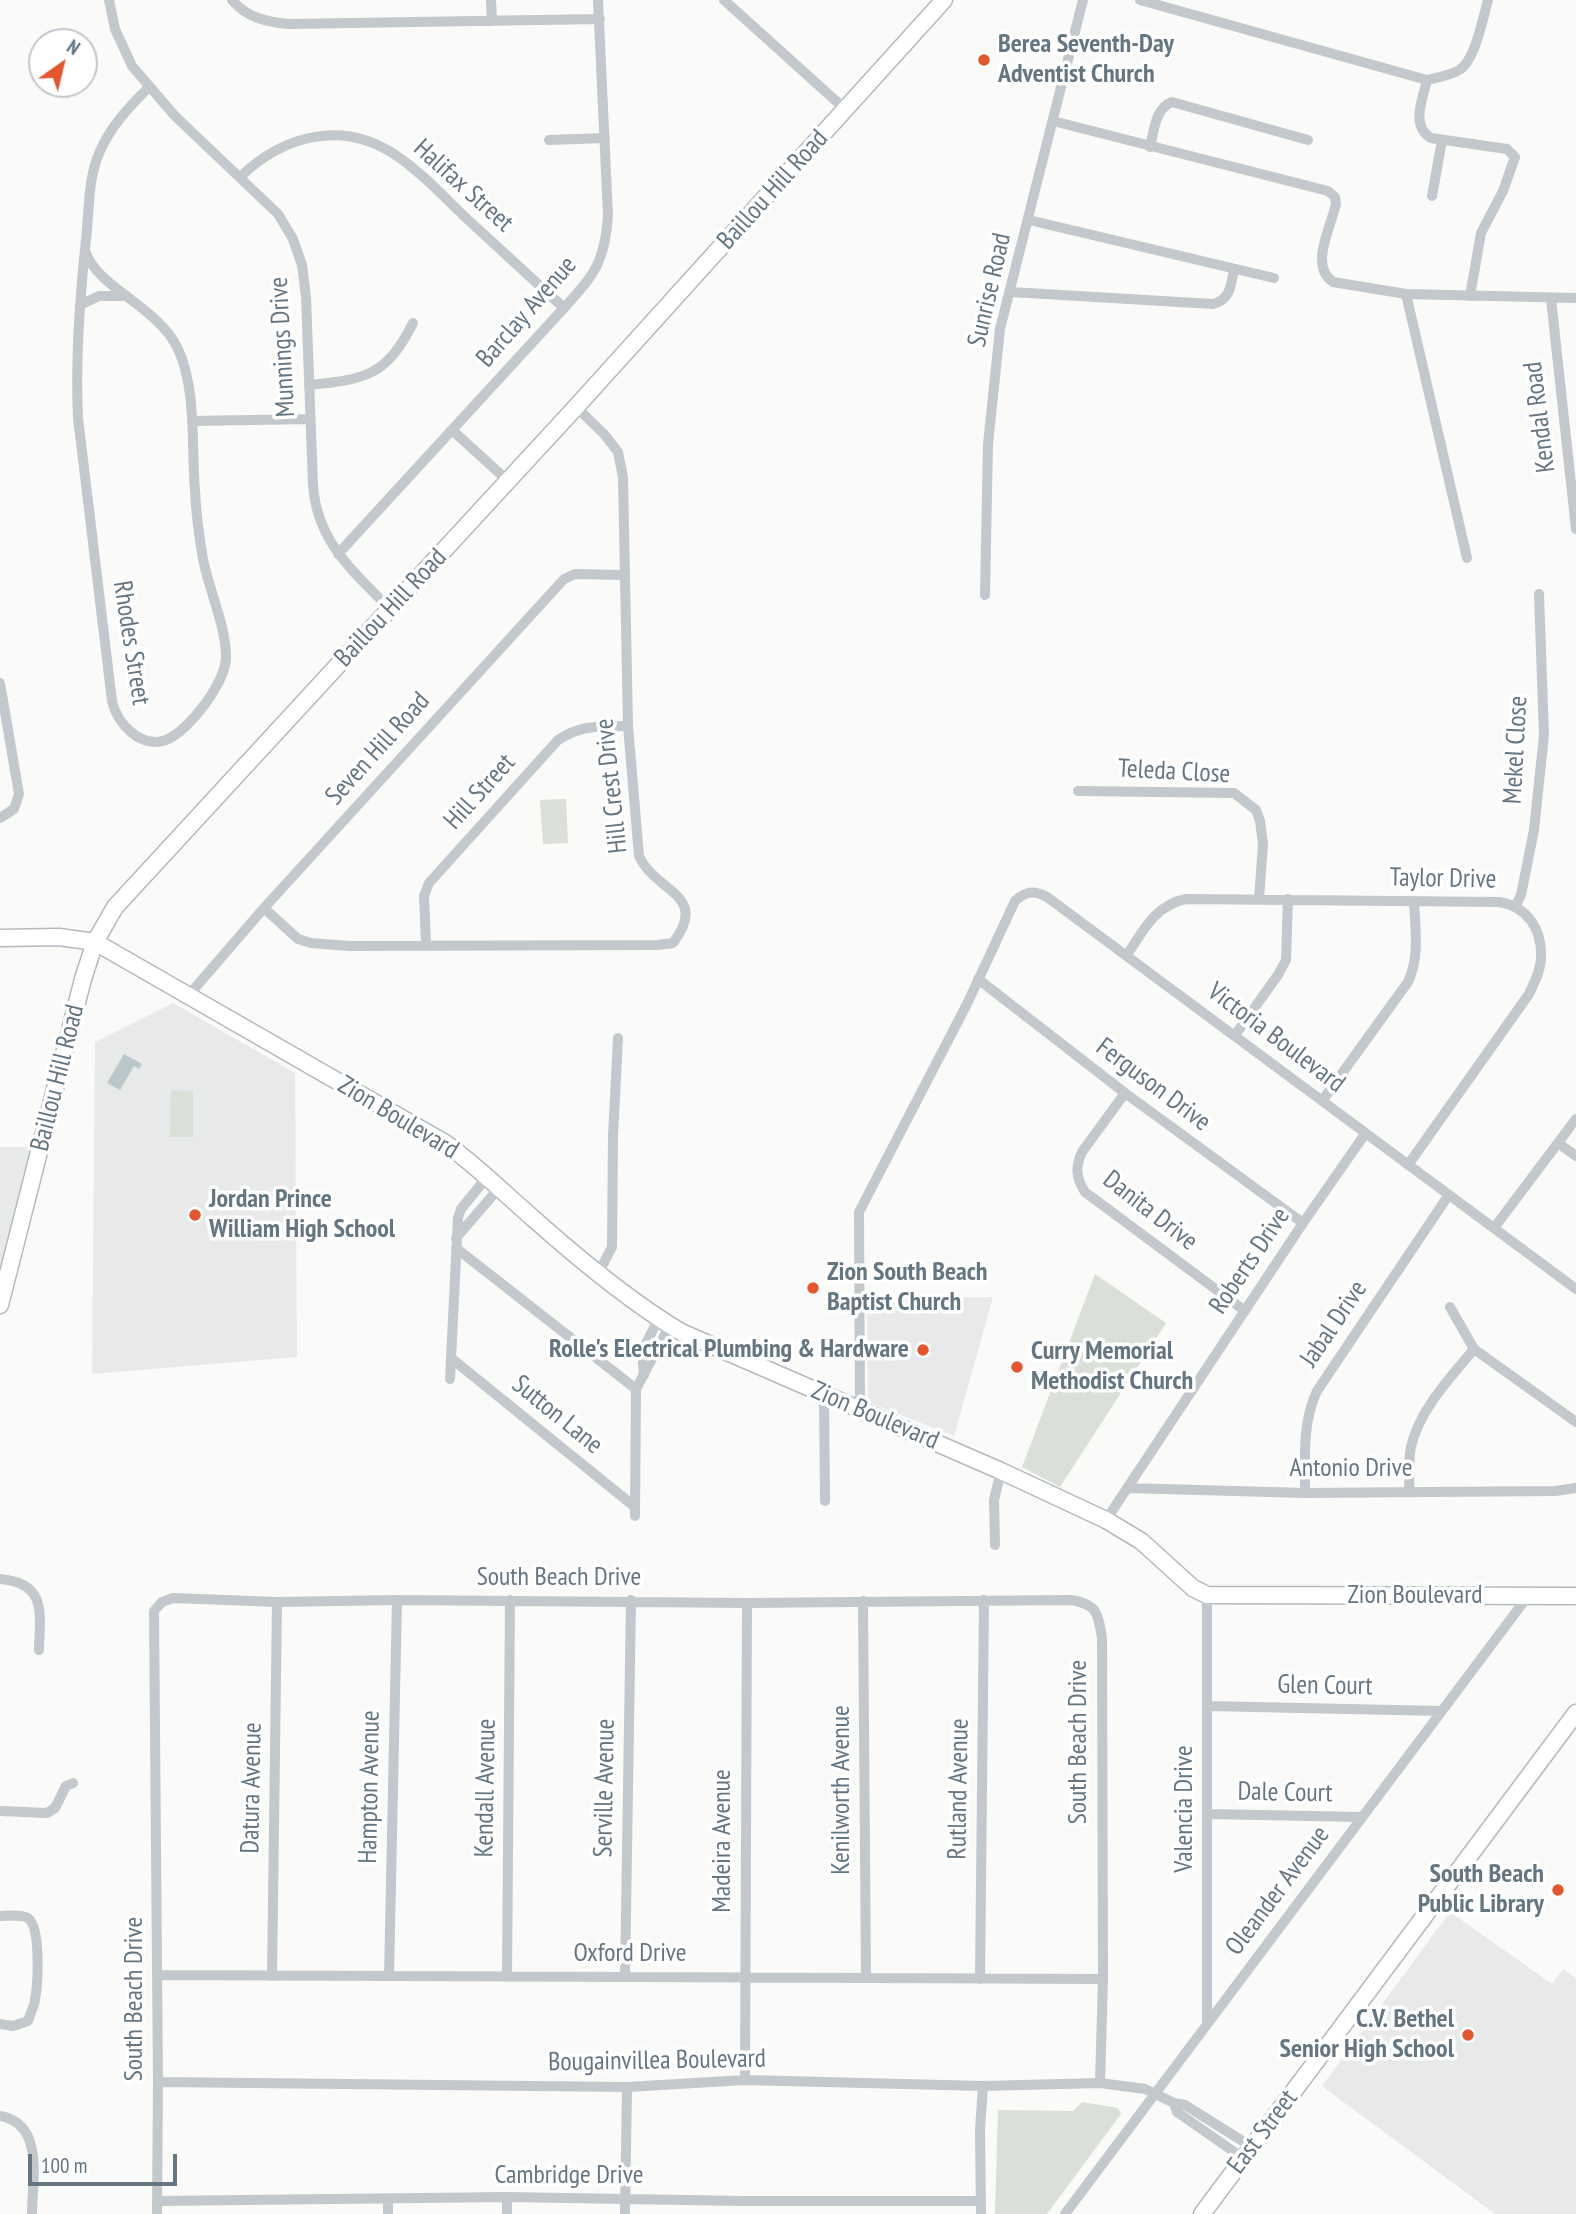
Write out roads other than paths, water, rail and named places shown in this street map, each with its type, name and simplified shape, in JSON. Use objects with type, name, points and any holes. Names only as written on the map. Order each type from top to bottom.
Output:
[{"type":"main road","name":"Baillou Hill Road","points":[[0,1305],[83,979],[95,942],[109,915],[126,893],[576,407],[944,0]]},
{"type":"main road","points":[[0,938],[59,937],[95,942]]},
{"type":"main road","name":"Zion Boulevard","points":[[95,942],[448,1145],[556,1239],[664,1322],[691,1337],[1001,1471],[1106,1520],[1141,1541],[1193,1588],[1207,1595],[1576,1596]]},
{"type":"main road","name":"East Street","points":[[1202,2214],[1576,1713]]},
{"type":"street","name":"Munnings Drive","points":[[109,0],[122,47],[148,88],[278,214],[287,226],[298,251],[305,288],[314,498],[324,533],[338,554],[390,609]]},
{"type":"street","points":[[232,0],[251,16],[268,22],[289,24],[600,19]]},
{"type":"street","points":[[491,0],[492,21]]},
{"type":"street","name":"Barclay Avenue","points":[[338,554],[590,279],[604,250],[608,215],[598,0]]},
{"type":"street","points":[[724,0],[846,110]]},
{"type":"street","name":"Sunrise Road","points":[[985,595],[988,444],[1000,329],[1083,0]]},
{"type":"street","points":[[1140,0],[1427,80],[1465,66],[1488,0]]},
{"type":"street","points":[[1427,80],[1419,123],[1428,136],[1507,149],[1516,157],[1503,191],[1481,233],[1470,296]]},
{"type":"street","name":"Rhodes Street","points":[[85,250],[95,269],[155,317],[178,349],[184,368],[192,421],[194,489],[203,559],[226,650],[225,667],[216,688],[185,726],[168,739],[155,741],[141,738],[126,728],[116,714],[110,693],[78,418],[76,359],[80,305],[85,250],[92,174],[100,150],[118,121],[148,88]]},
{"type":"street","points":[[1150,147],[1159,113],[1172,102],[1308,140]]},
{"type":"street","points":[[1053,121],[1328,191],[1335,197],[1336,205],[1323,251],[1322,265],[1325,275],[1338,284],[1406,294],[1576,298]]},
{"type":"street","name":"Halifax Street","points":[[240,177],[256,161],[284,145],[306,138],[352,137],[380,146],[416,172],[564,308]]},
{"type":"street","points":[[549,140],[605,138]]},
{"type":"street","points":[[1432,195],[1442,140]]},
{"type":"street","points":[[1029,220],[1275,278]]},
{"type":"street","points":[[1011,292],[1213,304],[1226,298],[1230,292],[1234,269]]},
{"type":"street","points":[[1406,294],[1467,558]]},
{"type":"street","points":[[80,305],[99,296],[127,296]]},
{"type":"street","name":"Kendal Road","points":[[1551,299],[1571,422],[1576,529]]},
{"type":"street","points":[[309,385],[350,381],[380,368],[399,349],[413,323]]},
{"type":"street","name":"Hill Crest Drive","points":[[264,908],[298,939],[311,943],[349,946],[658,946],[673,943],[682,931],[687,915],[676,893],[645,869],[639,856],[628,726],[623,477],[618,452],[576,407]]},
{"type":"street","points":[[192,421],[310,419]]},
{"type":"street","points":[[452,430],[508,481]]},
{"type":"street","name":"Seven Hill Road","points":[[188,996],[264,908],[564,579],[575,575],[603,573],[623,575]]},
{"type":"street","name":"Mekel Close","points":[[1516,905],[1521,895],[1534,831],[1544,735],[1539,594]]},
{"type":"street","points":[[0,683],[3,727],[19,794],[14,809],[0,818]]},
{"type":"street","name":"Hill Street","points":[[426,944],[424,896],[429,883],[558,740],[571,731],[584,727],[628,726]]},
{"type":"street","name":"Teleda Close","points":[[1078,791],[1234,793],[1256,810],[1260,821],[1263,844],[1259,899]]},
{"type":"street","name":"Victoria Boulevard","points":[[978,979],[1015,901],[1023,893],[1036,891],[1127,955],[1576,1289]]},
{"type":"street","name":"Taylor Drive","points":[[1127,955],[1154,914],[1174,901],[1186,899],[1499,902],[1516,905],[1527,914],[1534,927],[1541,957],[1539,971],[1529,994],[1408,1165]]},
{"type":"street","points":[[1234,1035],[1286,960],[1288,899]]},
{"type":"street","points":[[1322,1101],[1408,982],[1414,969],[1414,901]]},
{"type":"street","points":[[860,1409],[859,1212],[978,979]]},
{"type":"street","name":"Ferguson Drive","points":[[978,979],[1125,1093],[1303,1223]]},
{"type":"street","points":[[599,1272],[612,1247],[613,1136],[618,1038]]},
{"type":"street","name":"Danita Drive","points":[[1125,1093],[1082,1152],[1078,1161],[1079,1183],[1085,1192],[1245,1311]]},
{"type":"street","points":[[1494,1228],[1576,1118]]},
{"type":"street","name":"Roberts Drive","points":[[1106,1520],[1365,1134]]},
{"type":"street","points":[[1558,1143],[1576,1156]]},
{"type":"street","points":[[450,1379],[456,1243],[493,1182]]},
{"type":"street","name":"Jabal Drive","points":[[1305,1493],[1308,1408],[1448,1196]]},
{"type":"street","points":[[456,1243],[636,1389],[664,1322]]},
{"type":"street","points":[[1450,1307],[1474,1349],[1576,1422]]},
{"type":"street","points":[[1409,1491],[1410,1449],[1415,1434],[1430,1405],[1474,1349]]},
{"type":"street","name":"Sutton Lane","points":[[451,1358],[635,1511],[636,1389]]},
{"type":"street","points":[[824,1395],[825,1501]]},
{"type":"street","points":[[995,1545],[994,1500],[1001,1471]]},
{"type":"street","name":"Antonio Drive","points":[[1127,1488],[1305,1493],[1555,1491],[1576,1488]]},
{"type":"street","points":[[0,1579],[23,1583],[37,1599],[40,1613],[39,1650]]},
{"type":"street","name":"Valencia Drive","points":[[1207,1595],[1207,2023]]},
{"type":"street","name":"Oleander Avenue","points":[[1065,2214],[1528,1596]]},
{"type":"street","name":"South Beach Drive","points":[[157,2214],[154,1611],[162,1602],[173,1598],[277,1602],[1086,1602],[1094,1609],[1099,1619],[1102,1638],[1103,1979],[1100,2083]]},
{"type":"street","name":"Hampton Avenue","points":[[389,1976],[397,1600]]},
{"type":"street","name":"Kendall Avenue","points":[[507,1977],[510,1600]]},
{"type":"street","name":"Serville Avenue","points":[[625,1977],[631,1600]]},
{"type":"street","name":"Rutland Avenue","points":[[980,1979],[984,1600]]},
{"type":"street","name":"Kenilworth Avenue","points":[[863,1601],[866,1978]]},
{"type":"street","name":"Datura Avenue","points":[[272,1976],[277,1602]]},
{"type":"street","name":"Madeira Avenue","points":[[745,2080],[747,1603]]},
{"type":"street","name":"Glen Court","points":[[1207,1706],[1442,1711]]},
{"type":"street","points":[[0,1811],[47,1813],[55,1808],[65,1786],[73,1783]]},
{"type":"street","name":"Dale Court","points":[[1207,1814],[1362,1817]]},
{"type":"street","points":[[0,1916],[20,1916],[31,1921],[37,1948],[35,1999],[28,2021],[13,2026],[0,2024]]},
{"type":"street","name":"Oxford Drive","points":[[157,1975],[1103,1979]]},
{"type":"street","name":"Bougainvillea Boulevard","points":[[158,2082],[626,2087],[745,2080],[983,2086],[1100,2083],[1137,2087],[1174,2104],[1185,2105],[1203,2115],[1248,2153]]},
{"type":"street","points":[[981,2214],[980,2129],[983,2086]]},
{"type":"street","points":[[625,2214],[626,2087]]},
{"type":"street","points":[[0,2116],[16,2120],[26,2132],[33,2149],[32,2214]]},
{"type":"street","points":[[507,2197],[507,2214]]},
{"type":"street","name":"Cambridge Drive","points":[[157,2201],[507,2197],[981,2201]]},
{"type":"street","points":[[388,2199],[388,2214]]},
{"type":"street","points":[[274,2201],[274,2214]]},
{"type":"street","points":[[744,2201],[745,2214]]},
{"type":"street","points":[[856,2201],[857,2214]]},
{"type":"place","name":"Berea Seventh-Day Adventist Church","points":[[984,60]]},
{"type":"place","name":"Jordan Prince William High School","points":[[195,1215]]},
{"type":"place","name":"Zion South Beach Baptist Church","points":[[813,1288]]},
{"type":"place","name":"Rolle's Electrical Plumbing & Hardware","points":[[923,1350]]},
{"type":"place","name":"Curry Memorial Methodist Church","points":[[1017,1367]]},
{"type":"place","name":"South Beach Public Library","points":[[1558,1890]]},
{"type":"place","name":"C.V. Bethel Senior High School","points":[[1468,2035]]}]
